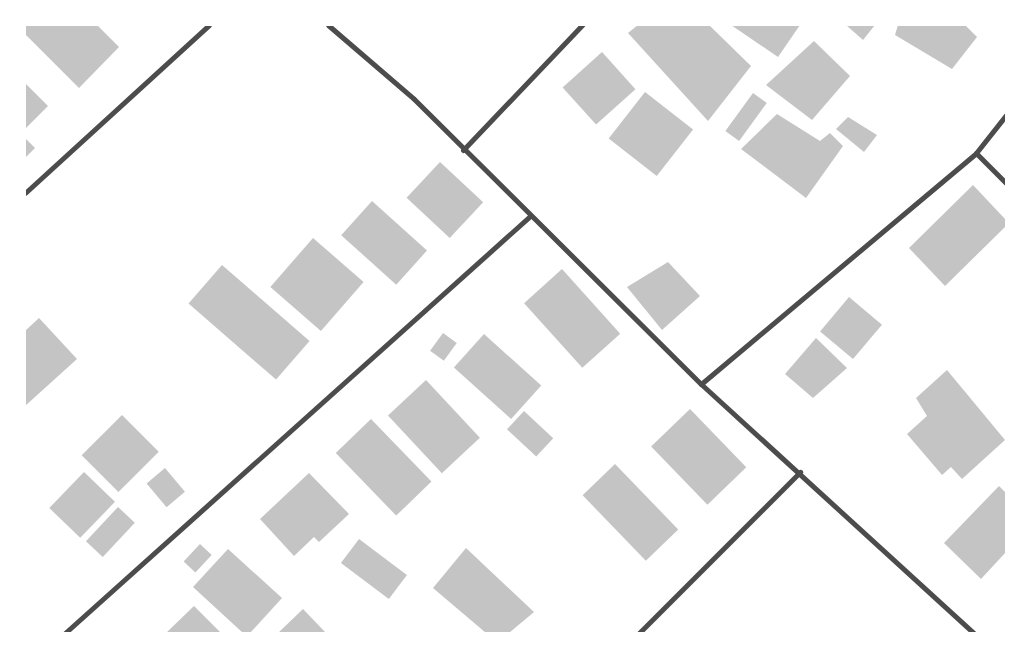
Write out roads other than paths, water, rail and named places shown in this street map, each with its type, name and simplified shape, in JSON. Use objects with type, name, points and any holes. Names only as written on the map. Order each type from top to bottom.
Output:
[{"type":"street","points":[[25,193],[209,25]]},
{"type":"street","points":[[328,25],[414,99],[529,217],[701,384],[800,472],[974,633]]},
{"type":"street","points":[[463,150],[582,25]]},
{"type":"street","points":[[701,384],[976,153],[1006,115]]},
{"type":"street","points":[[976,153],[1006,183]]},
{"type":"street","points":[[65,633],[529,217]]},
{"type":"street","points":[[639,633],[800,472]]}]
